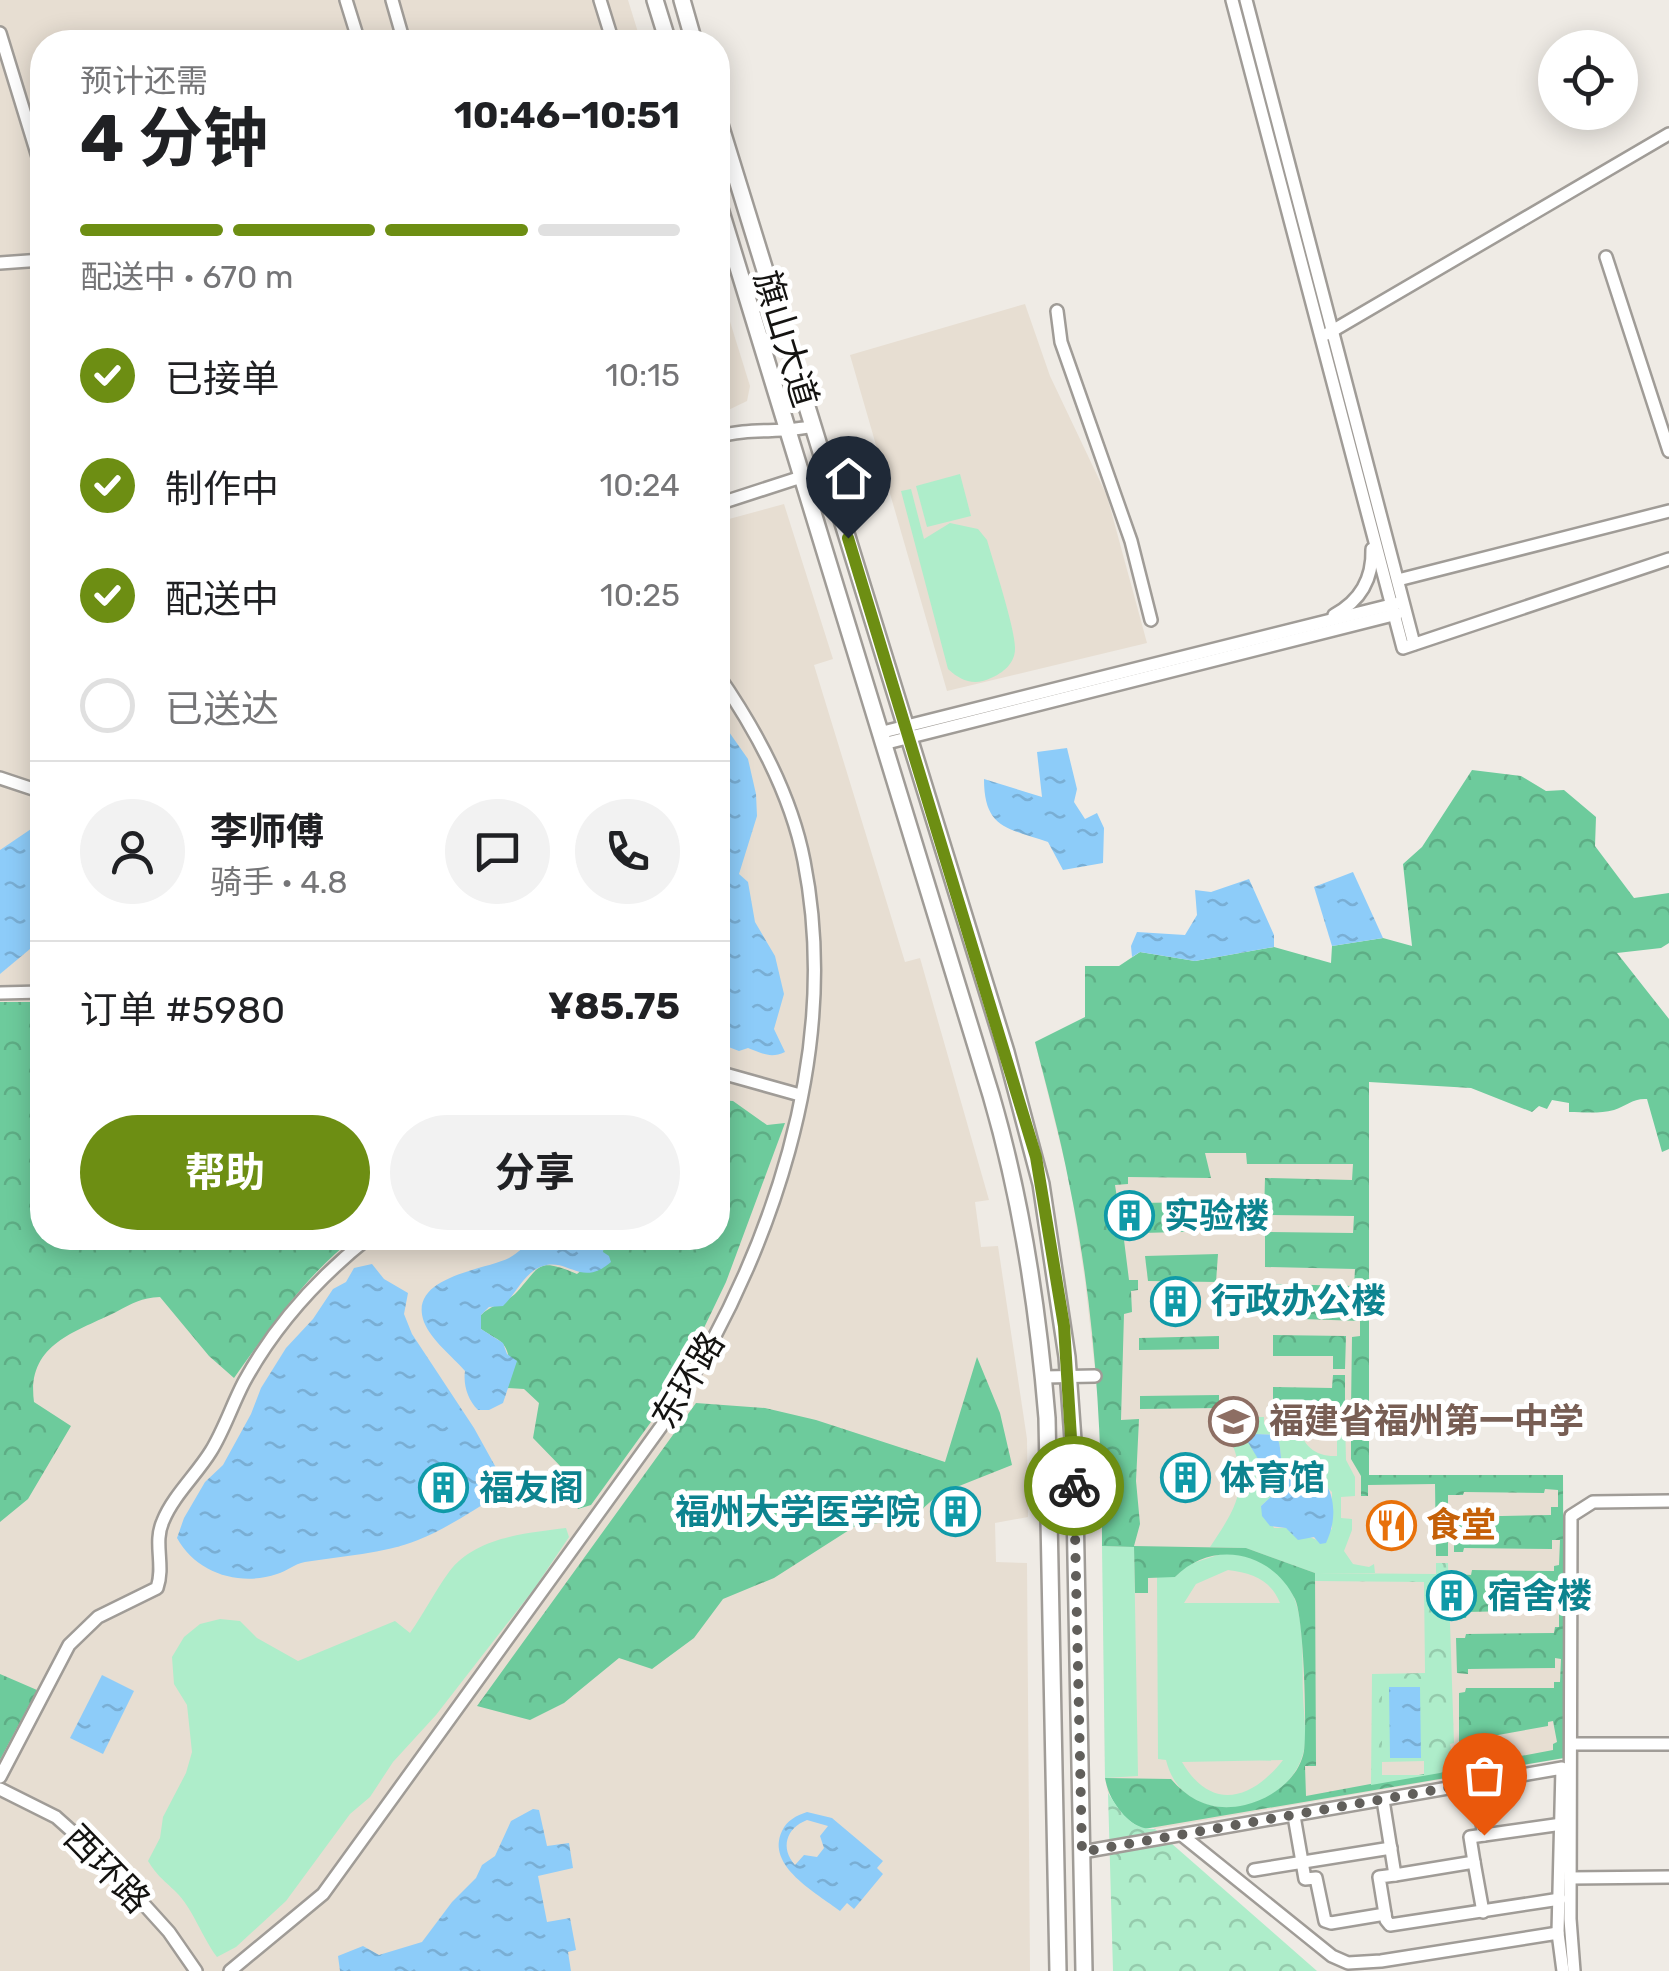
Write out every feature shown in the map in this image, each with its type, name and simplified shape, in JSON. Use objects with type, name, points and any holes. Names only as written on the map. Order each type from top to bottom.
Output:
[{"type":"highway","points":[[656,0],[665,30]]},
{"type":"highway","points":[[682,0],[691,30]]},
{"type":"highway","name":"旗山大道","points":[[730,157],[1030,1134],[1054,1252],[1074,1454],[1084,1971]]},
{"type":"highway","name":"旗山大道","points":[[730,241],[1008,1156],[1030,1270],[1044,1377],[1058,1971]]},
{"type":"highway","points":[[1048,1971],[1056,1885]]},
{"type":"street","points":[[346,0],[356,30]]},
{"type":"street","points":[[392,0],[401,30]]},
{"type":"street","points":[[600,0],[609,30]]},
{"type":"street","points":[[1232,0],[1398,580],[1399,609]]},
{"type":"street","points":[[1246,0],[1328,333],[1368,515],[1409,646],[1669,559]]},
{"type":"street","points":[[0,33],[30,131]]},
{"type":"street","points":[[1328,333],[1669,134]]},
{"type":"street","points":[[1606,257],[1669,451]]},
{"type":"street","points":[[0,263],[30,261]]},
{"type":"street","points":[[1057,311],[1061,342],[1131,541],[1151,620]]},
{"type":"street","points":[[730,434],[740,430],[788,432],[813,426]]},
{"type":"street","points":[[730,500],[826,469]]},
{"type":"street","points":[[1398,580],[1669,511]]},
{"type":"street","points":[[1316,624],[1352,604],[1368,580],[1372,554],[1368,515]]},
{"type":"street","points":[[881,738],[1399,609]]},
{"type":"street","points":[[906,732],[1316,624],[1399,609]]},
{"type":"street","name":"东环路","points":[[230,1971],[322,1894],[668,1417],[704,1361],[733,1303],[771,1209],[811,1043],[816,979],[814,923],[804,858],[790,812],[766,754],[730,695]]},
{"type":"street","points":[[0,778],[30,788]]},
{"type":"street","points":[[0,993],[30,992]]},
{"type":"street","points":[[730,1075],[800,1095]]},
{"type":"street","points":[[0,1777],[69,1644],[98,1618],[157,1588],[163,1571],[158,1544],[162,1521],[212,1450],[246,1380],[284,1321],[326,1271],[353,1250]]},
{"type":"street","points":[[1044,1377],[1096,1376]]},
{"type":"street","points":[[1574,1971],[1570,1878],[1571,1516],[1592,1502],[1669,1501]]},
{"type":"street","points":[[1572,1744],[1669,1744]]},
{"type":"street","points":[[1082,1852],[1562,1768],[1558,1933],[1564,1971]]},
{"type":"street","points":[[1475,1783],[1484,1835]]},
{"type":"street","name":"西环路","points":[[0,1790],[56,1817],[169,1932],[196,1971]]},
{"type":"street","points":[[1382,1800],[1396,1874]]},
{"type":"street","points":[[1294,1816],[1304,1879],[1316,1878],[1325,1921],[1385,1914]]},
{"type":"street","points":[[1482,1912],[1470,1838],[1562,1824]]},
{"type":"street","points":[[1182,1836],[1332,1956],[1348,1963],[1558,1933]]},
{"type":"street","points":[[1254,1870],[1391,1848]]},
{"type":"street","points":[[1474,1862],[1379,1878],[1388,1923],[1394,1926],[1560,1899]]},
{"type":"street","points":[[1570,1878],[1669,1878]]},
{"type":"shaded area","points":[[0,0],[628,0],[637,30],[30,30],[30,1250],[730,1250],[730,519],[784,504],[833,659],[814,665],[905,962],[920,958],[989,1200],[975,1202],[981,1247],[998,1246],[1027,1439],[1028,1517],[995,1523],[996,1562],[1027,1563],[1030,1971],[0,1971]]},
{"type":"shaded area","points":[[1025,304],[1050,376],[1107,496],[1147,643],[947,691],[850,355]]},
{"type":"shaded area","points":[[730,322],[750,386],[747,401],[730,409]]},
{"type":"shaded area","name":"福建省福州第一中学","points":[[1369,1025],[1369,1475],[1563,1475],[1564,1758],[1155,1829],[1108,1793],[1105,1778],[1102,1453],[1097,1388],[1070,1183],[1035,1042]]},
{"type":"green space","points":[[960,474],[971,516],[927,527],[916,486]]},
{"type":"green space","points":[[911,489],[924,539],[950,523],[978,529],[987,540],[1015,649],[1008,667],[991,678],[968,681],[948,669],[901,491]]},
{"type":"green space","points":[[1472,770],[1521,776],[1546,791],[1564,790],[1596,817],[1595,846],[1634,898],[1669,893],[1669,943],[1661,948],[1617,953],[1669,1019],[1669,1149],[1662,1152],[1647,1099],[1591,1113],[1569,1112],[1569,1103],[1552,1100],[1547,1109],[1539,1106],[1532,1112],[1471,1088],[1369,1082],[1369,1475],[1563,1475],[1564,1758],[1144,1829],[1118,1809],[1105,1778],[1171,1779],[1195,1799],[1223,1807],[1255,1802],[1290,1779],[1304,1751],[1301,1628],[1295,1599],[1285,1583],[1257,1561],[1223,1555],[1206,1558],[1175,1577],[1148,1578],[1148,1593],[1135,1593],[1134,1547],[1102,1546],[1098,1409],[1085,1273],[1065,1165],[1035,1042],[1085,1017],[1085,966],[1119,966],[1140,952],[1195,961],[1274,947],[1331,963],[1332,946],[1383,938],[1412,946],[1403,864],[1422,847]],"holes":[[[1205,1153],[1246,1153],[1247,1164],[1353,1164],[1352,1180],[1265,1178],[1264,1215],[1354,1216],[1353,1233],[1265,1232],[1265,1267],[1355,1269],[1354,1286],[1274,1284],[1273,1318],[1360,1321],[1360,1336],[1352,1337],[1351,1408],[1355,1422],[1351,1422],[1351,1459],[1361,1476],[1361,1496],[1368,1496],[1368,1485],[1435,1484],[1436,1556],[1448,1556],[1448,1495],[1558,1490],[1558,1507],[1551,1507],[1551,1515],[1454,1517],[1454,1552],[1463,1552],[1464,1548],[1552,1549],[1552,1540],[1560,1540],[1559,1565],[1554,1566],[1554,1571],[1472,1570],[1471,1575],[1456,1574],[1456,1618],[1466,1618],[1467,1612],[1553,1610],[1553,1602],[1559,1603],[1559,1627],[1555,1627],[1554,1633],[1466,1634],[1465,1638],[1456,1638],[1457,1673],[1468,1674],[1468,1669],[1555,1668],[1555,1658],[1561,1659],[1560,1682],[1554,1682],[1554,1688],[1466,1688],[1459,1693],[1459,1742],[1548,1726],[1553,1721],[1557,1742],[1553,1750],[1306,1796],[1305,1766],[1316,1766],[1315,1573],[1246,1548],[1134,1546],[1140,1524],[1136,1481],[1139,1419],[1121,1420],[1124,1314],[1132,1312],[1131,1291],[1138,1290],[1138,1280],[1129,1280],[1124,1240],[1129,1238],[1128,1229],[1122,1230],[1115,1185],[1128,1184],[1128,1177],[1211,1178]]]},
{"type":"green space","points":[[0,1002],[30,1002],[30,1250],[340,1250],[304,1286],[234,1378],[209,1356],[160,1297],[132,1304],[57,1343],[38,1366],[34,1402],[71,1426],[28,1499],[0,1522]]},
{"type":"green space","points":[[730,1101],[767,1125],[785,1123],[726,1282],[702,1332],[656,1415],[591,1505],[578,1509],[568,1492],[566,1472],[533,1438],[539,1403],[524,1389],[507,1388],[508,1353],[501,1342],[481,1329],[481,1315],[512,1296],[540,1267],[554,1266],[577,1274],[603,1252],[730,1250]]},
{"type":"green space","points":[[1210,1202],[1217,1231],[1142,1233],[1135,1203]]},
{"type":"green space","points":[[1218,1254],[1216,1282],[1148,1281],[1145,1256]]},
{"type":"green space","points":[[1273,1335],[1346,1336],[1345,1369],[1333,1369],[1333,1356],[1273,1356]]},
{"type":"green space","points":[[1219,1336],[1219,1349],[1139,1350],[1139,1338]]},
{"type":"green space","points":[[977,1357],[1000,1413],[1012,1465],[939,1494],[910,1520],[857,1525],[774,1578],[723,1599],[694,1638],[652,1669],[619,1658],[564,1703],[530,1720],[477,1706],[696,1403],[765,1408],[816,1420],[945,1462]]},
{"type":"green space","points":[[1333,1375],[1345,1375],[1345,1408],[1273,1408],[1273,1387],[1332,1388]]},
{"type":"green space","points":[[1219,1395],[1219,1408],[1140,1409],[1140,1396]]},
{"type":"green space","points":[[1239,1417],[1264,1417],[1264,1424],[1299,1425],[1311,1449],[1337,1456],[1337,1422],[1345,1422],[1346,1460],[1355,1477],[1355,1496],[1341,1497],[1341,1518],[1352,1519],[1344,1551],[1353,1564],[1374,1564],[1375,1573],[1315,1573],[1246,1548],[1210,1547],[1233,1508],[1240,1484],[1231,1441]],"holes":[[[1256,1434],[1276,1435],[1285,1469],[1307,1469],[1332,1492],[1332,1529],[1317,1540],[1286,1528],[1274,1528],[1261,1506],[1274,1494],[1260,1461]]]},
{"type":"green space","points":[[566,1528],[569,1537],[534,1589],[436,1715],[393,1762],[370,1797],[350,1814],[286,1901],[236,1947],[217,1957],[182,1899],[148,1861],[192,1752],[187,1705],[174,1684],[172,1657],[184,1637],[200,1624],[220,1619],[240,1621],[257,1638],[298,1661],[395,1621],[410,1633],[449,1572],[473,1551],[502,1539]]},
{"type":"green space","points":[[1102,1546],[1134,1547],[1138,1776],[1105,1778]]},
{"type":"green space","points":[[1224,1553],[1252,1558],[1272,1568],[1287,1583],[1295,1601],[1302,1645],[1303,1754],[1293,1775],[1276,1792],[1256,1802],[1212,1806],[1192,1798],[1176,1783],[1166,1760],[1158,1759],[1157,1577],[1175,1577],[1187,1565]],"holes":[[[1228,1570],[1259,1579],[1271,1588],[1280,1603],[1184,1603],[1196,1584]],[[1283,1760],[1258,1784],[1232,1795],[1206,1788],[1182,1762]]]},
{"type":"green space","points":[[1436,1563],[1448,1563],[1454,1743],[1450,1744],[1455,1768],[1440,1773],[1371,1785],[1372,1674],[1425,1673],[1424,1582],[1315,1581],[1315,1573],[1436,1574]],"holes":[[[1382,1678],[1424,1679],[1424,1775],[1382,1775]]]},
{"type":"green space","points":[[0,1674],[37,1690],[0,1760]]},
{"type":"green space","points":[[1382,1678],[1424,1678],[1424,1761],[1382,1762]]},
{"type":"green space","points":[[1108,1793],[1127,1818],[1139,1826],[1155,1829],[1317,1971],[1113,1971]]},
{"type":"water","points":[[730,733],[748,759],[756,794],[757,816],[739,874],[748,882],[755,922],[775,956],[784,994],[774,1029],[785,1052],[775,1055],[748,1048],[739,1051],[730,1048]]},
{"type":"water","points":[[1067,748],[1077,789],[1074,802],[1085,819],[1097,813],[1104,828],[1103,863],[1063,870],[1048,842],[1010,829],[994,817],[988,808],[984,779],[1042,797],[1037,752]]},
{"type":"water","points":[[30,830],[30,949],[0,974],[0,850]]},
{"type":"water","points":[[1353,872],[1383,938],[1332,946],[1314,887]]},
{"type":"water","points":[[1249,879],[1274,935],[1274,947],[1195,961],[1140,952],[1132,957],[1131,946],[1137,932],[1185,935],[1197,915],[1195,890],[1211,892]]},
{"type":"water","points":[[603,1250],[611,1262],[583,1273],[543,1266],[526,1278],[503,1306],[489,1307],[481,1315],[481,1329],[503,1343],[507,1354],[517,1361],[503,1403],[478,1410],[467,1392],[465,1371],[432,1335],[424,1322],[422,1307],[427,1294],[437,1285],[519,1251]]},
{"type":"water","points":[[372,1264],[384,1279],[408,1293],[404,1314],[412,1334],[474,1428],[505,1484],[499,1495],[405,1545],[305,1562],[263,1578],[234,1578],[207,1568],[177,1538],[184,1518],[205,1482],[223,1465],[261,1388],[286,1348],[354,1268]]},
{"type":"water","points":[[1256,1434],[1276,1435],[1285,1469],[1301,1469],[1323,1480],[1333,1502],[1326,1543],[1320,1544],[1314,1537],[1298,1540],[1286,1528],[1270,1526],[1262,1516],[1261,1506],[1274,1494],[1275,1487],[1246,1439]]},
{"type":"water","points":[[102,1675],[134,1691],[103,1754],[70,1738]]},
{"type":"water","points":[[1389,1687],[1420,1687],[1421,1758],[1390,1758]]},
{"type":"water","points":[[533,1809],[539,1810],[547,1846],[569,1843],[573,1868],[538,1876],[547,1922],[570,1918],[576,1950],[568,1952],[571,1971],[340,1971],[338,1956],[363,1946],[379,1955],[422,1942],[476,1878],[482,1865],[495,1856],[511,1821]]},
{"type":"water","points":[[807,1812],[832,1818],[883,1861],[877,1868],[883,1874],[854,1909],[847,1903],[840,1911],[819,1896],[796,1877],[781,1856],[782,1831],[789,1821]],"holes":[[[807,1820],[828,1826],[820,1836],[824,1848],[817,1857],[804,1855],[795,1865],[787,1845],[794,1828]]]},
{"type":"way so far","points":[[1074,1486],[1082,1852],[1475,1783],[1484,1835]]},
{"type":"place","name":"实验楼","points":[[1129,1216]]},
{"type":"place","name":"行政办公楼","points":[[1176,1301]]},
{"type":"place","name":"福建省福州第一中学","points":[[1234,1421]]},
{"type":"place","name":"体育馆","points":[[1185,1478]]},
{"type":"place","name":"福友阁","points":[[444,1488]]},
{"type":"place","name":"福州大学医学院","points":[[955,1512]]},
{"type":"place","name":"食堂","points":[[1391,1525]]},
{"type":"place","name":"宿舍楼","points":[[1452,1596]]},
{"type":"route","points":[[848,538],[1036,1157],[1064,1326],[1074,1486]]}]
